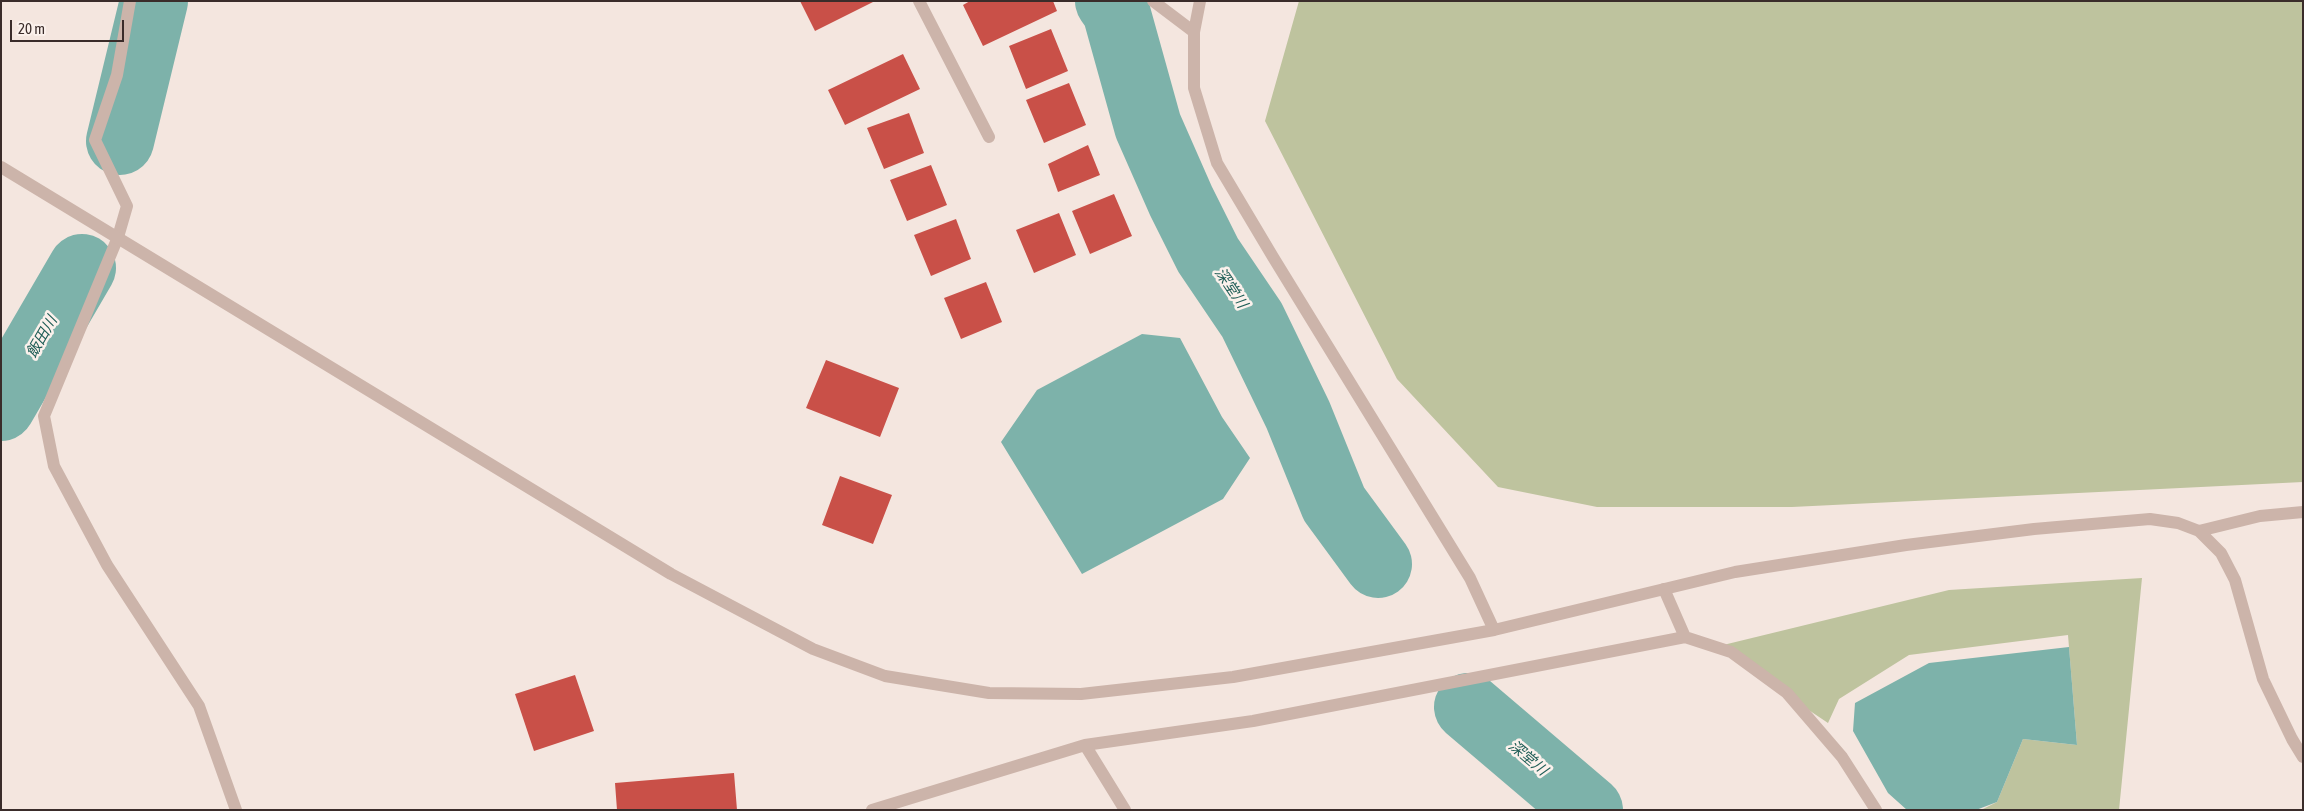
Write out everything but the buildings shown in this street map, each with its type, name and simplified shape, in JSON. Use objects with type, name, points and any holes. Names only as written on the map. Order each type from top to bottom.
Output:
[{"type":"street","points":[[130,1],[117,75],[95,140],[127,206],[118,238],[44,416],[54,466],[108,565],[199,706],[236,810]]},
{"type":"street","points":[[919,1],[989,137]]},
{"type":"street","points":[[1153,1],[1194,32]]},
{"type":"street","points":[[1200,1],[1194,32],[1194,88],[1217,163],[1278,266],[1470,578],[1494,630]]},
{"type":"street","points":[[1,167],[671,574],[813,650],[886,676],[989,693],[1081,694],[1233,677],[1494,630],[1735,572],[1906,545],[2034,529],[2150,519],[2178,523],[2199,531],[2221,553],[2235,580],[2263,679],[2292,740],[2303,757]]},
{"type":"street","points":[[2199,531],[2260,516],[2303,512]]},
{"type":"street","points":[[1664,589],[1685,637]]},
{"type":"street","points":[[872,810],[1085,745],[1254,721],[1685,637],[1731,652],[1787,693],[1842,757],[1876,810]]},
{"type":"street","points":[[1085,745],[1125,810]]},
{"type":"green space","points":[[1299,1],[2303,1],[2303,482],[1792,507],[1597,507],[1498,487],[1397,379],[1265,121]]},
{"type":"green space","points":[[2142,578],[2119,810],[1981,810],[1997,802],[2023,739],[2077,745],[2068,635],[1909,655],[1839,699],[1828,723],[1715,647],[1949,590]]},
{"type":"water","points":[[1142,334],[1180,338],[1222,417],[1250,458],[1223,499],[1082,574],[1001,442],[1037,390]]},
{"type":"water","points":[[2069,647],[2077,745],[2023,739],[1997,802],[1976,810],[1907,810],[1888,793],[1853,731],[1855,703],[1929,663]]},
{"type":"waterway","name":"飯田川","points":[[120,141],[154,1]]},
{"type":"waterway","name":"深堂川","points":[[1109,1],[1116,11],[1148,126],[1181,201],[1208,255],[1252,320],[1298,415],[1334,504],[1378,564]]},
{"type":"waterway","name":"飯田川","points":[[1,407],[82,268]]},
{"type":"waterway","name":"深堂川","points":[[1468,707],[1589,810]]}]
